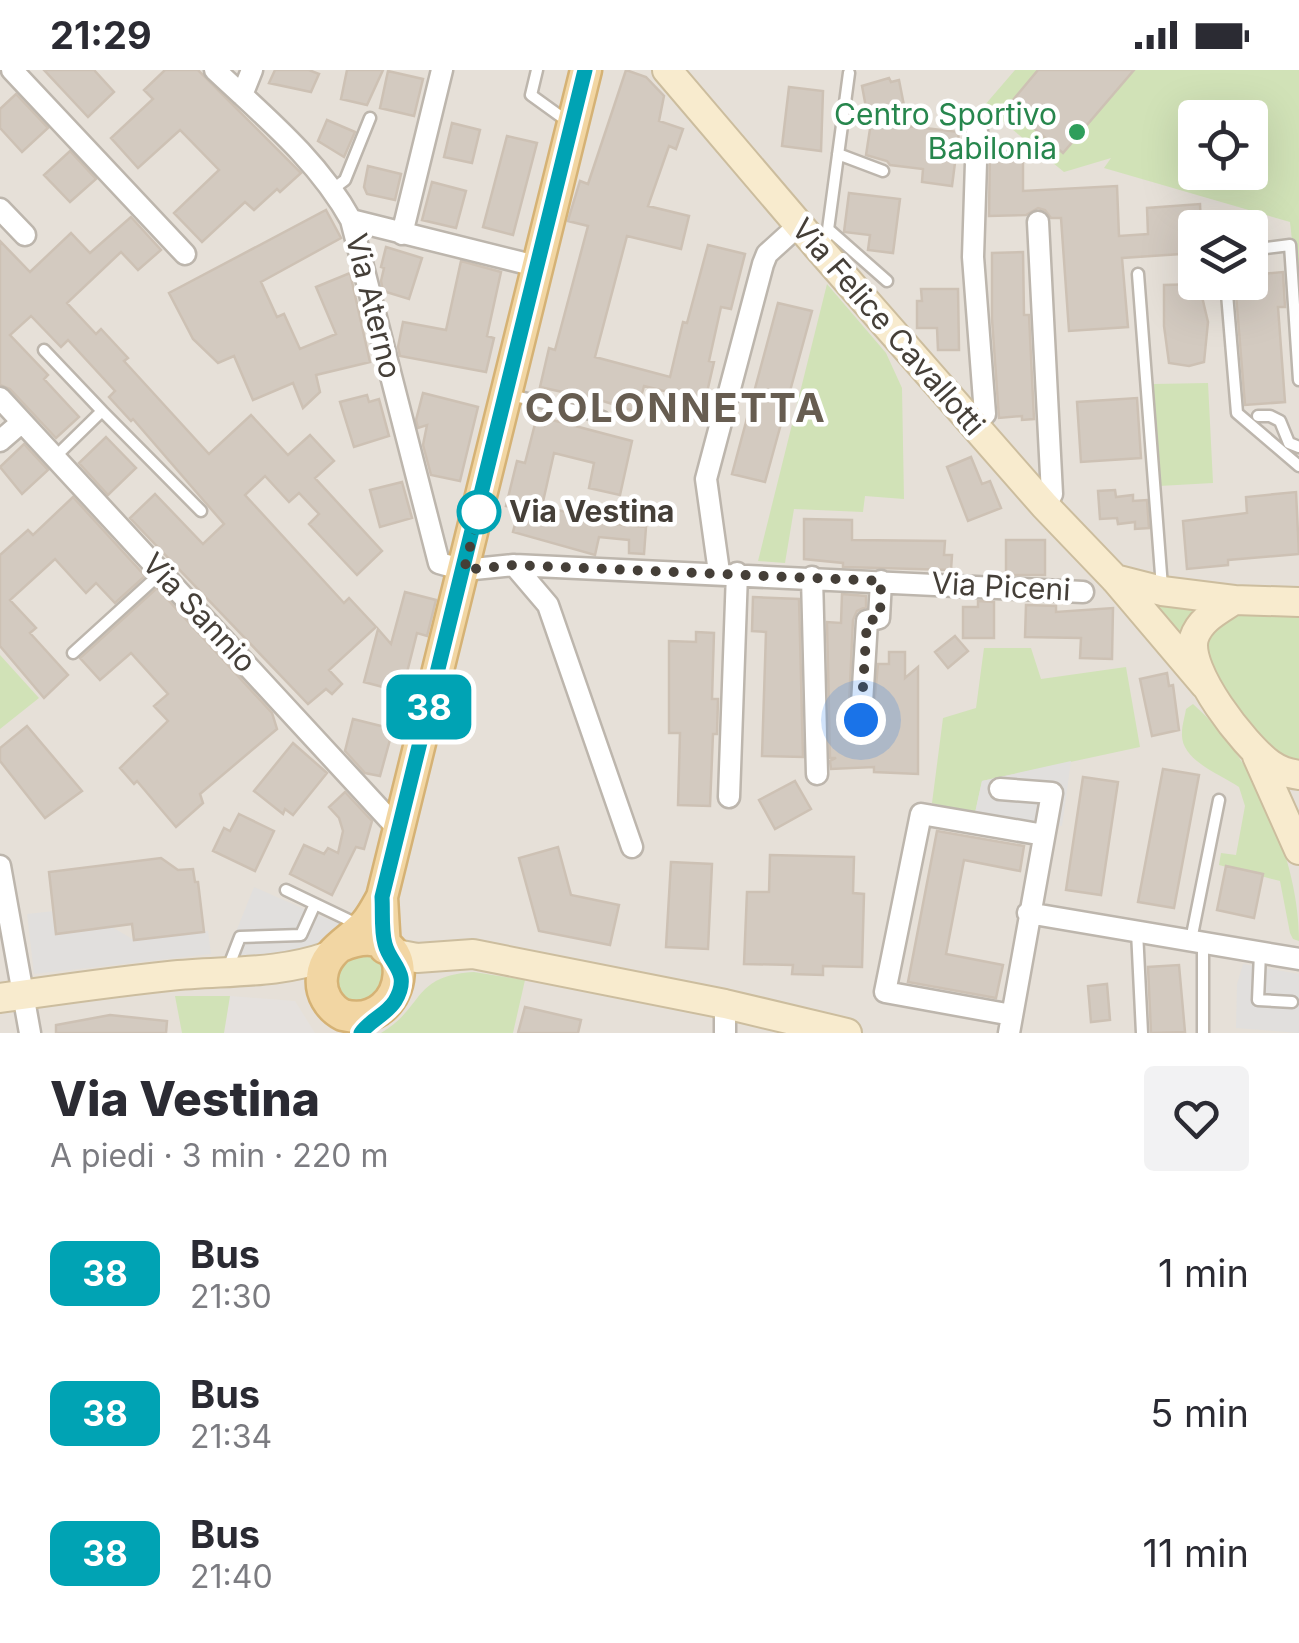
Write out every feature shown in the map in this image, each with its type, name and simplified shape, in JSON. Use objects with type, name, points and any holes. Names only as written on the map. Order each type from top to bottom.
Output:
[{"type":"main road","points":[[400,988],[398,964],[388,951],[382,897],[586,70]]},
{"type":"main road","name":"Via Felice Cavallotti","points":[[668,70],[814,234],[1045,506],[1116,579],[1254,750]]},
{"type":"main road","points":[[1116,579],[1162,591],[1234,600],[1299,602]]},
{"type":"main road","points":[[1205,685],[1194,658],[1194,638],[1209,617],[1234,600]]},
{"type":"main road","points":[[1254,750],[1283,772],[1299,775]]},
{"type":"main road","points":[[1254,750],[1299,850]]},
{"type":"main road","points":[[347,1018],[321,981],[344,943],[382,897]]},
{"type":"main road","points":[[11,996],[172,976],[266,972],[298,966],[344,943],[364,940],[416,958],[442,954],[489,957],[725,1004],[847,1033]]},
{"type":"main road","points":[[347,1018],[390,1007],[400,988],[442,954]]},
{"type":"main road","points":[[266,972],[296,980],[347,1018]]},
{"type":"street","points":[[12,70],[185,254]]},
{"type":"street","name":"Via Aterno","points":[[215,70],[312,162],[351,220],[435,552],[439,562],[464,570]]},
{"type":"street","points":[[242,95],[252,70]]},
{"type":"street","points":[[402,234],[440,70]]},
{"type":"street","points":[[974,425],[984,414],[974,258],[977,132]]},
{"type":"street","points":[[0,209],[25,235]]},
{"type":"street","points":[[351,220],[536,266]]},
{"type":"street","points":[[1038,222],[1052,494],[1045,506]]},
{"type":"street","points":[[729,797],[728,573],[706,479],[767,254],[814,234]]},
{"type":"street","name":"Via Sannio","points":[[0,398],[398,829]]},
{"type":"street","points":[[0,440],[22,422]]},
{"type":"street","points":[[514,565],[548,605],[632,847]]},
{"type":"street","name":"Via Piceni","points":[[464,570],[514,565],[1083,592]]},
{"type":"street","points":[[812,578],[817,774]]},
{"type":"street","points":[[861,720],[867,621],[880,618],[881,581]]},
{"type":"street","points":[[1000,790],[1052,793],[1010,1024],[885,992],[921,814],[1044,835]]},
{"type":"street","points":[[0,866],[11,996],[30,1033]]},
{"type":"street","points":[[1028,913],[1299,959]]},
{"type":"street","points":[[725,1004],[725,1033]]},
{"type":"lane","points":[[536,70],[531,95],[572,124]]},
{"type":"lane","points":[[849,73],[838,154],[814,234],[887,282]]},
{"type":"lane","points":[[333,189],[345,180],[370,118]]},
{"type":"lane","points":[[838,154],[883,171]]},
{"type":"lane","points":[[1268,248],[1290,245],[1299,380]]},
{"type":"lane","points":[[1138,274],[1162,591]]},
{"type":"lane","points":[[1228,300],[1237,412],[1299,466]]},
{"type":"lane","points":[[44,350],[201,511]]},
{"type":"lane","points":[[506,394],[603,418]]},
{"type":"lane","points":[[55,457],[102,411]]},
{"type":"lane","points":[[1258,416],[1280,421],[1289,444],[1299,448]]},
{"type":"lane","points":[[73,653],[161,572]]},
{"type":"lane","name":"Via Piceni","points":[[1083,592],[1116,579]]},
{"type":"lane","points":[[1202,1033],[1197,942],[1219,800]]},
{"type":"lane","points":[[286,890],[315,904],[344,943]]},
{"type":"lane","points":[[225,973],[240,937],[301,935],[315,904]]},
{"type":"lane","points":[[1137,932],[1142,1033]]},
{"type":"lane","points":[[1260,952],[1258,1000],[1292,1002]]},
{"type":"shaded area","points":[[0,70],[1299,70],[1299,1033],[0,1033]]},
{"type":"shaded area","points":[[1071,761],[1062,826],[975,813],[982,781]]},
{"type":"shaded area","points":[[254,887],[340,924],[324,941],[300,955],[225,959]]},
{"type":"shaded area","points":[[54,911],[57,934],[112,927],[134,940],[208,931],[211,954],[34,974],[27,914]]},
{"type":"shaded area","points":[[1243,964],[1299,974],[1299,1033],[1236,1028],[1237,984]]},
{"type":"shaded area","points":[[230,996],[295,1001],[315,1033],[224,1033]]},
{"type":"green space","points":[[1015,70],[1299,70],[1299,303],[1290,222],[1268,216],[1268,210],[1249,210],[1180,190],[1268,190],[1268,100],[1178,100],[1178,189],[1104,168],[1111,158],[1064,172],[984,106]]},
{"type":"green space","points":[[827,284],[886,353],[902,388],[904,499],[865,496],[863,512],[794,509],[785,563],[758,561]]},
{"type":"green space","points":[[1208,383],[1213,483],[1159,486],[1153,384]]},
{"type":"green space","points":[[1157,607],[1193,610],[1180,641]]},
{"type":"green space","points":[[1239,613],[1299,616],[1299,764],[1279,755],[1264,741],[1214,669],[1209,656],[1213,633],[1222,622]]},
{"type":"green space","points":[[984,648],[1031,648],[1041,679],[1126,667],[1140,747],[982,781],[975,813],[932,803],[943,718],[976,708]]},
{"type":"green space","points":[[0,655],[39,698],[0,729]]},
{"type":"green space","points":[[1193,704],[1236,753],[1269,812],[1291,877],[1299,941],[1290,933],[1280,881],[1219,865],[1221,853],[1236,855],[1245,806],[1239,787],[1187,751],[1182,727],[1186,709]]},
{"type":"green space","points":[[359,952],[377,957],[388,971],[376,1004],[341,1000],[336,971]]},
{"type":"green space","points":[[474,972],[525,980],[513,1033],[381,1033],[439,979]]},
{"type":"green space","points":[[175,996],[230,996],[224,1033],[182,1033]]},
{"type":"building","points":[[44,70],[94,70],[114,92],[88,117]]},
{"type":"building","points":[[165,70],[198,70],[301,173],[254,210],[245,202],[202,242],[174,213],[219,170],[180,130],[138,168],[111,138],[153,99],[144,90]]},
{"type":"building","points":[[275,70],[309,70],[319,74],[311,92],[269,83]]},
{"type":"building","points":[[347,70],[383,70],[367,105],[341,99]]},
{"type":"building","points":[[626,70],[646,77],[664,96],[659,121],[683,129],[676,149],[669,146],[648,206],[689,216],[681,249],[627,236],[595,357],[670,377],[708,245],[745,254],[731,309],[721,307],[705,401],[644,386],[637,412],[540,387],[549,348],[555,350],[588,226],[568,221],[569,217],[580,181],[588,184]]},
{"type":"building","points":[[1038,70],[1134,70],[1063,153],[1008,106]]},
{"type":"building","points":[[388,71],[423,79],[414,116],[380,108]]},
{"type":"building","points":[[889,78],[891,82],[899,80],[908,126],[959,132],[952,186],[922,182],[923,169],[890,165],[866,155],[870,129],[862,86]]},
{"type":"building","points":[[789,87],[823,91],[821,151],[782,146]]},
{"type":"building","points":[[16,94],[48,128],[22,152],[0,128],[0,109]]},
{"type":"building","points":[[327,120],[355,132],[344,157],[318,141]]},
{"type":"building","points":[[452,123],[480,130],[472,163],[444,157]]},
{"type":"building","points":[[507,136],[537,143],[513,235],[483,227]]},
{"type":"building","points":[[1007,146],[1007,154],[1023,154],[1023,191],[1117,186],[1119,236],[1148,234],[1147,208],[1200,204],[1200,210],[1178,210],[1178,254],[1122,258],[1128,327],[1069,331],[1061,218],[1051,218],[1038,208],[1026,215],[989,216],[990,147]]},
{"type":"building","points":[[70,151],[96,179],[70,202],[44,175]]},
{"type":"building","points":[[368,166],[401,174],[395,200],[367,194],[364,187]]},
{"type":"building","points":[[432,182],[466,191],[456,228],[422,220]]},
{"type":"building","points":[[849,193],[900,199],[893,253],[868,250],[870,235],[844,232]]},
{"type":"building","points":[[326,210],[341,238],[261,282],[277,317],[284,314],[300,349],[336,334],[316,287],[350,273],[370,362],[316,375],[320,392],[303,408],[293,383],[253,400],[234,356],[218,363],[193,339],[169,293]]},
{"type":"building","points":[[131,217],[161,250],[138,270],[121,252],[67,303],[96,334],[101,329],[128,358],[124,361],[209,454],[251,415],[288,455],[310,435],[334,461],[315,478],[382,551],[357,575],[309,524],[319,514],[299,493],[289,502],[265,476],[245,495],[344,603],[349,598],[376,627],[329,670],[342,684],[332,694],[326,689],[308,704],[130,518],[155,494],[203,544],[224,524],[133,419],[109,397],[115,391],[68,340],[61,347],[31,316],[10,335],[48,375],[44,379],[79,417],[56,438],[10,389],[0,385],[0,241],[30,272],[71,233],[90,253]]},
{"type":"building","points":[[386,247],[422,258],[409,299],[383,291],[381,267]]},
{"type":"building","points":[[1023,252],[1024,315],[1029,315],[1034,419],[1022,420],[1022,416],[999,418],[992,253]]},
{"type":"building","points":[[461,261],[501,272],[487,336],[494,338],[486,372],[400,356],[403,322],[446,330]]},
{"type":"building","points":[[1283,272],[1285,307],[1278,307],[1285,402],[1245,405],[1236,300],[1268,300],[1268,273]]},
{"type":"building","points":[[1164,285],[1178,285],[1178,300],[1203,300],[1208,322],[1204,362],[1189,366],[1169,363]]},
{"type":"building","points":[[921,289],[958,289],[959,350],[938,350],[937,328],[917,328]]},
{"type":"building","points":[[778,303],[812,311],[765,482],[732,474]]},
{"type":"building","points":[[423,393],[478,407],[460,481],[431,475],[423,445],[427,425],[418,428],[416,420]]},
{"type":"building","points":[[367,395],[369,402],[379,399],[389,436],[354,447],[340,402]]},
{"type":"building","points":[[1137,398],[1141,458],[1081,462],[1077,402]]},
{"type":"building","points":[[537,416],[632,441],[620,495],[589,488],[594,463],[554,453],[542,506],[614,524],[646,527],[644,554],[629,553],[629,540],[599,537],[595,555],[513,532],[519,509],[506,506],[517,461],[525,463]]},
{"type":"building","points":[[106,437],[136,468],[108,495],[79,463]]},
{"type":"building","points":[[24,444],[48,470],[22,494],[0,467]]},
{"type":"building","points":[[971,457],[982,484],[990,481],[1001,508],[968,521],[947,467]]},
{"type":"building","points":[[402,482],[412,518],[380,527],[370,490]]},
{"type":"building","points":[[1115,490],[1116,497],[1133,495],[1133,501],[1147,500],[1149,528],[1135,529],[1135,522],[1118,524],[1117,518],[1100,519],[1098,491]]},
{"type":"building","points":[[1296,492],[1299,554],[1228,560],[1228,565],[1187,569],[1183,521],[1247,513],[1246,497]]},
{"type":"building","points":[[73,497],[145,576],[115,603],[96,583],[86,593],[55,559],[10,600],[36,628],[30,633],[68,675],[44,698],[0,646],[0,555],[28,530],[33,535]]},
{"type":"building","points":[[804,519],[852,520],[852,540],[945,541],[944,555],[952,555],[951,570],[843,567],[843,563],[804,559]]},
{"type":"building","points":[[1006,540],[1045,540],[1045,575],[1006,575]]},
{"type":"building","points":[[157,588],[272,713],[277,729],[200,794],[203,803],[176,827],[137,781],[134,784],[120,768],[168,721],[154,706],[168,694],[131,653],[100,680],[80,658]]},
{"type":"building","points":[[405,592],[436,600],[427,636],[417,633],[402,692],[364,682],[378,629],[391,644]]},
{"type":"building","points":[[842,594],[866,596],[866,607],[857,611],[853,620],[848,725],[859,734],[872,728],[878,664],[889,664],[889,652],[905,652],[905,678],[918,667],[918,774],[874,772],[874,767],[831,769],[830,761],[836,758],[830,758],[827,622],[841,623]]},
{"type":"building","points":[[753,597],[799,599],[803,757],[762,756],[766,632],[752,631]]},
{"type":"building","points":[[978,601],[994,602],[994,638],[963,638],[963,607],[978,607]]},
{"type":"building","points":[[1026,605],[1056,606],[1056,612],[1113,608],[1112,659],[1080,658],[1081,638],[1025,637]]},
{"type":"building","points":[[696,632],[714,633],[712,699],[718,699],[710,806],[678,805],[680,733],[669,733],[669,641],[696,642]]},
{"type":"building","points":[[955,636],[968,651],[948,668],[935,652]]},
{"type":"building","points":[[1167,673],[1169,686],[1173,685],[1179,730],[1152,736],[1140,679]]},
{"type":"building","points":[[353,719],[393,729],[380,776],[365,773],[345,751]]},
{"type":"building","points":[[27,726],[82,791],[45,818],[0,761],[0,748]]},
{"type":"building","points":[[293,743],[327,773],[293,815],[285,809],[283,814],[254,791]]},
{"type":"building","points":[[1163,769],[1199,775],[1174,908],[1138,902]]},
{"type":"building","points":[[1083,777],[1118,782],[1101,895],[1066,890]]},
{"type":"building","points":[[795,781],[811,809],[775,829],[759,800]]},
{"type":"building","points":[[345,792],[372,821],[364,849],[356,847],[332,895],[290,874],[304,845],[324,854],[328,848],[338,853],[343,831],[339,818],[329,807]]},
{"type":"building","points":[[239,814],[274,831],[255,871],[213,851],[224,828],[230,831]]},
{"type":"building","points":[[937,831],[1024,846],[1020,871],[964,860],[946,954],[1003,965],[996,998],[908,982]]},
{"type":"building","points":[[558,847],[571,895],[619,905],[610,945],[539,931],[519,858]]},
{"type":"building","points":[[770,855],[854,857],[853,893],[864,894],[862,967],[823,966],[823,975],[792,974],[793,965],[744,964],[747,892],[769,892]]},
{"type":"building","points":[[161,858],[178,870],[193,869],[204,932],[134,940],[132,924],[56,934],[49,872]]},
{"type":"building","points":[[671,862],[712,864],[708,949],[666,947]]},
{"type":"building","points":[[1226,866],[1263,874],[1254,918],[1217,910]]},
{"type":"building","points":[[1179,965],[1185,1032],[1151,1033],[1148,967]]},
{"type":"building","points":[[1107,984],[1110,1020],[1091,1022],[1088,986]]},
{"type":"building","points":[[525,1007],[581,1020],[578,1033],[518,1033]]},
{"type":"building","points":[[110,1015],[167,1021],[166,1033],[56,1033],[56,1025]]},
{"type":"bus line","name":"38","points":[[361,1033],[372,1018],[390,1007],[400,988],[398,964],[385,948],[382,897],[585,70]]},
{"type":"place","name":"Centro Sportivo Babilonia","points":[[1077,132]]},
{"type":"place","name":"Via Vestina","points":[[479,512]]},
{"type":"district","name":"COLONNETTA","points":[[676,408]]},
{"type":"route","points":[[479,512],[464,570],[514,565],[881,581],[880,618],[867,621],[861,720]]}]
